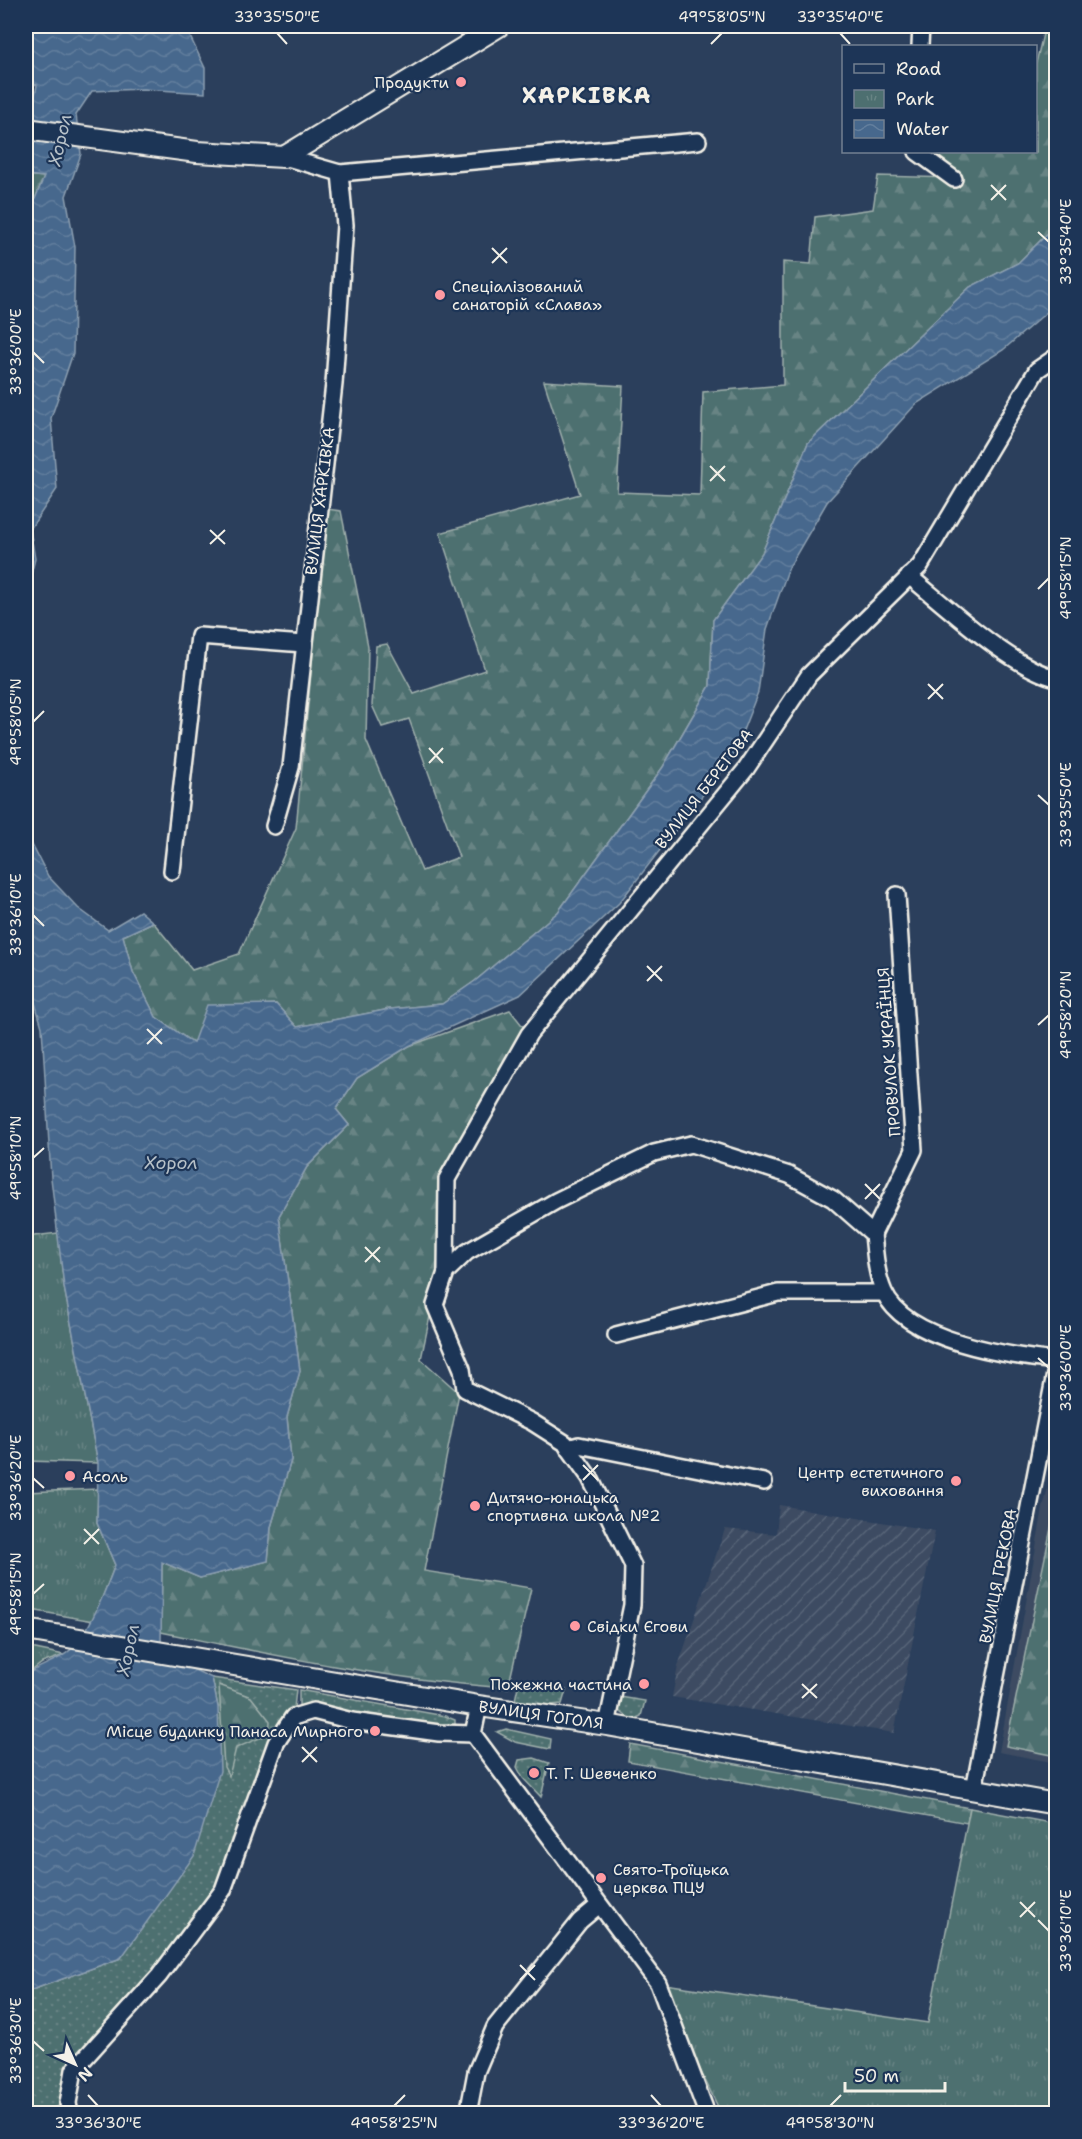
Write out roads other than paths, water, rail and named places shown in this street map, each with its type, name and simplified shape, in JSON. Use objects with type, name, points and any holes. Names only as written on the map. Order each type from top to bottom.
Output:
[{"type":"street","points":[[284,157],[500,26]]},
{"type":"street","points":[[920,45],[921,26]]},
{"type":"street","points":[[26,129],[197,152],[284,157],[340,173],[698,141]]},
{"type":"street","points":[[918,153],[954,178]]},
{"type":"street","name":"ВУЛИЦЯ ХАРКІВКА","points":[[274,826],[291,767],[334,384],[345,225],[340,173]]},
{"type":"street","name":"ВУЛИЦЯ БЕРЕГОВА","points":[[446,1272],[447,1179],[529,1034],[746,769],[809,675],[920,566],[1037,370],[1056,357]]},
{"type":"street","points":[[909,576],[970,627],[1039,674],[1056,678]]},
{"type":"street","points":[[172,871],[199,636],[304,644]]},
{"type":"street","name":"ПРОВУЛОК УКРАЇНЦЯ","points":[[873,1234],[914,1150],[897,894]]},
{"type":"street","points":[[607,1725],[632,1605],[633,1566],[590,1478],[568,1448],[532,1422],[465,1389],[462,1369],[435,1305],[446,1272],[467,1252],[556,1201],[654,1152],[691,1144],[789,1175],[833,1199],[873,1234],[875,1261],[884,1293],[899,1314],[957,1344],[1056,1361]]},
{"type":"street","points":[[616,1335],[778,1293],[884,1293]]},
{"type":"street","name":"ВУЛИЦЯ ГРЕКОВА","points":[[974,1789],[1056,1369]]},
{"type":"street","points":[[568,1448],[579,1445],[764,1482]]},
{"type":"street","name":"ВУЛИЦЯ ГОГОЛЯ","points":[[32,1631],[479,1706],[607,1725],[1056,1804]]},
{"type":"street","points":[[479,1706],[473,1734],[658,1983],[707,2114]]},
{"type":"street","points":[[70,2114],[68,2103],[74,2070],[159,1976],[224,1890],[276,1743],[293,1717],[313,1711],[352,1721],[439,1733],[473,1734]]},
{"type":"street","points":[[468,2114],[476,2072],[495,2027],[580,1921],[599,1905]]},
{"type":"water","name":"Хорол","points":[[26,26],[185,26],[205,68],[205,93],[143,89],[92,91],[76,115],[81,154],[66,196],[75,247],[73,353],[51,418],[57,489],[30,529],[35,559],[28,586],[32,606],[26,624],[26,221],[44,177],[26,175],[26,141],[37,85],[26,81]]},
{"type":"water","name":"Хорол","points":[[1056,225],[1056,304],[1003,350],[916,404],[827,502],[789,567],[767,629],[758,692],[733,756],[619,903],[520,995],[409,1046],[357,1078],[336,1109],[349,1125],[307,1167],[279,1216],[300,1371],[287,1417],[291,1460],[271,1527],[268,1561],[200,1578],[162,1562],[161,1642],[181,1664],[212,1678],[218,1707],[220,1771],[194,1856],[121,1958],[26,1992],[26,1675],[62,1656],[79,1640],[94,1615],[115,1565],[97,1523],[98,1463],[64,1287],[51,1178],[42,1027],[26,972],[26,833],[48,876],[78,908],[108,930],[140,911],[153,922],[123,936],[133,972],[156,1017],[193,1043],[207,1005],[276,1004],[297,1027],[390,1009],[442,1004],[475,981],[558,912],[663,767],[710,686],[713,620],[762,553],[808,443],[970,287],[1018,263]]},
{"type":"place","name":"Продукти","points":[[461,82]]},
{"type":"place","name":"Спеціалізований санаторій «Слава»","points":[[440,295]]},
{"type":"place","name":"Асоль","points":[[70,1476]]},
{"type":"place","name":"Центр естетичного виховання","points":[[956,1481]]},
{"type":"place","name":"Дитячо-юнацька спортивна школа №2","points":[[475,1506]]},
{"type":"place","name":"Свідки Єгови","points":[[575,1626]]},
{"type":"place","name":"Пожежна частина","points":[[644,1684]]},
{"type":"place","name":"Місце будинку Панаса Мирного","points":[[375,1731]]},
{"type":"place","name":"Т. Г. Шевченко","points":[[534,1773]]},
{"type":"place","name":"Свято-Троїцька церква ПЦУ","points":[[601,1878]]},
{"type":"district","name":"ХАРКІВКА","points":[[587,95]]}]
